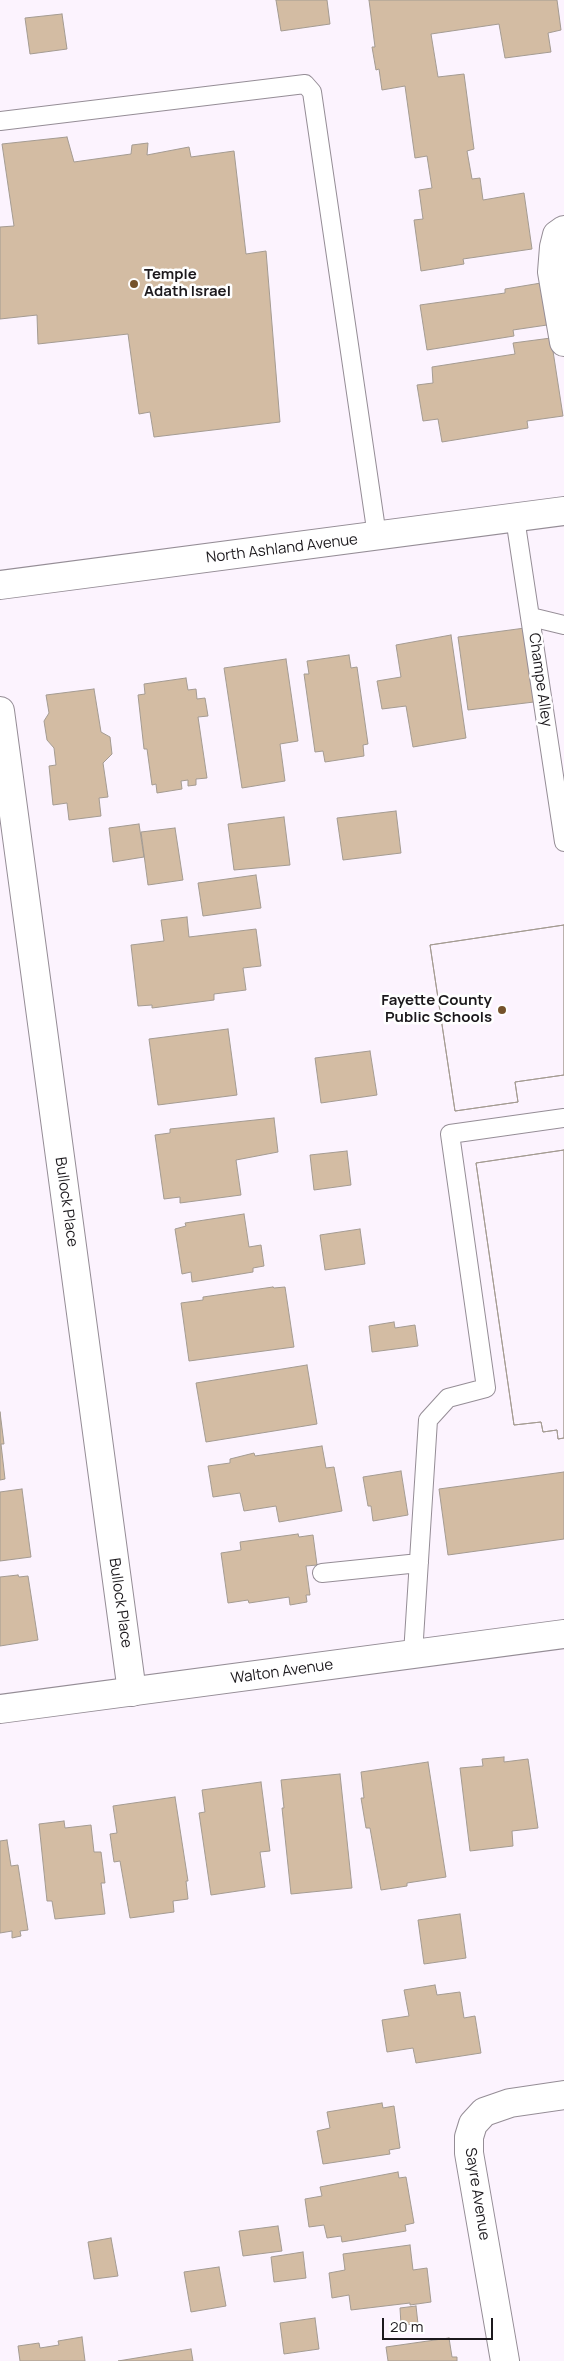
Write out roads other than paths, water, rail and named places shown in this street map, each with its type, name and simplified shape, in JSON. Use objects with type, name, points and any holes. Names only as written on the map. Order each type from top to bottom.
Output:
[{"type":"street","points":[[564,230],[557,235],[552,272],[564,342]]},
{"type":"street","name":"North Ashland Avenue","points":[[0,585],[564,511]]},
{"type":"street","name":"Bullock Place","points":[[0,711],[132,1692]]},
{"type":"street","name":"Walton Avenue","points":[[0,1709],[564,1634]]},
{"type":"street","name":"Sayre Avenue","points":[[505,2361],[469,2153],[469,2138],[473,2124],[484,2112],[510,2103],[564,2095]]},
{"type":"lane","points":[[0,121],[305,84],[312,92],[377,536]]},
{"type":"lane","name":"Champe Alley","points":[[516,518],[530,617],[559,781],[564,842]]},
{"type":"lane","points":[[530,617],[564,625]]},
{"type":"lane","points":[[413,1654],[428,1420],[448,1398],[486,1388],[450,1134],[564,1118]]},
{"type":"lane","points":[[322,1573],[419,1563]]},
{"type":"place","name":"Temple Adath Israel","points":[[134,284]]},
{"type":"place","name":"Fayette County Public Schools","points":[[502,1010]]}]
